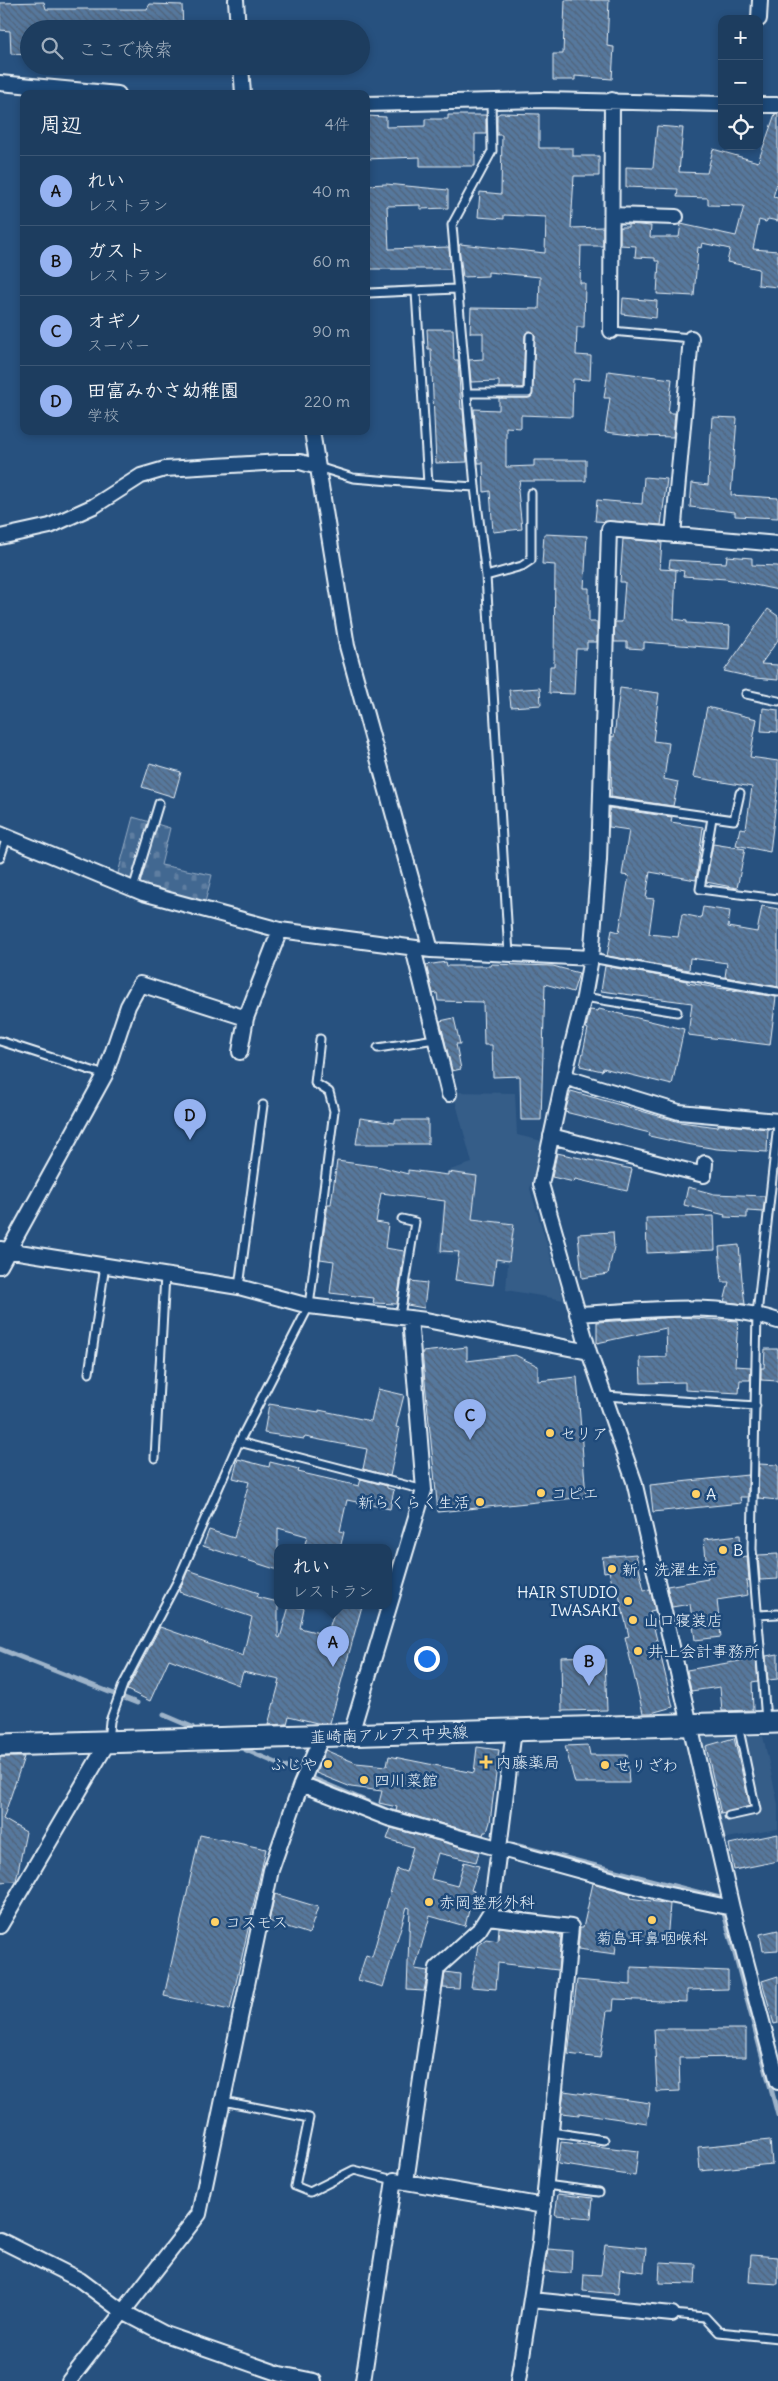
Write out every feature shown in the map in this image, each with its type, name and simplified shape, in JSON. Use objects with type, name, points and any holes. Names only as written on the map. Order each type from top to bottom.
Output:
[{"type":"main road","name":"韮崎南アルプス中央線","points":[[0,1745],[772,1722]]},
{"type":"street","points":[[236,0],[237,20]]},
{"type":"street","points":[[759,15],[760,0]]},
{"type":"street","points":[[242,75],[243,90]]},
{"type":"street","points":[[0,83],[75,90]]},
{"type":"street","points":[[370,104],[491,100],[612,100],[718,104]]},
{"type":"street","points":[[612,100],[612,331]]},
{"type":"street","points":[[763,105],[778,106]]},
{"type":"street","points":[[612,215],[676,217]]},
{"type":"street","points":[[673,535],[691,338]]},
{"type":"street","points":[[313,435],[347,646],[431,950]]},
{"type":"street","points":[[0,537],[50,526],[94,506],[141,476],[165,469],[281,462],[300,462],[318,467]]},
{"type":"street","points":[[778,544],[609,529],[600,802],[591,958],[584,997],[540,1184],[589,1352],[634,1481],[689,1723],[726,1907],[778,2082]]},
{"type":"street","points":[[3,836],[133,889],[280,930],[431,950],[591,958]]},
{"type":"street","points":[[240,1052],[246,1018],[280,930]]},
{"type":"street","points":[[412,948],[449,1094]]},
{"type":"street","points":[[0,1266],[4,1250],[105,1076],[128,1006],[140,984],[246,1018]]},
{"type":"street","points":[[564,1078],[679,1112],[778,1121]]},
{"type":"street","points":[[551,1136],[704,1175],[705,1163]]},
{"type":"street","points":[[4,1250],[240,1287],[309,1306],[405,1317],[589,1352]]},
{"type":"street","points":[[577,1314],[657,1310],[728,1310],[757,1314],[778,1321]]},
{"type":"street","points":[[392,1597],[424,1490],[405,1317]]},
{"type":"street","points":[[351,1734],[388,1609]]},
{"type":"street","points":[[363,2381],[437,1968],[479,1930],[491,1911],[514,1730]]},
{"type":"street","points":[[69,2381],[199,2214],[271,1870],[301,1783],[322,1736]]},
{"type":"street","points":[[0,1926],[108,1742]]},
{"type":"street","points":[[301,1783],[388,1818],[500,1843],[666,1894],[726,1907]]},
{"type":"street","points":[[488,1917],[571,1927],[544,2206],[532,2300],[518,2381]]},
{"type":"street","points":[[400,2181],[544,2206]]},
{"type":"street","points":[[0,2240],[80,2280],[123,2312],[165,2334],[263,2375],[314,2381]]},
{"type":"street","points":[[532,2300],[672,2314]]},
{"type":"lane","points":[[491,100],[492,151],[452,225],[456,289],[475,487],[486,576],[509,955]]},
{"type":"lane","points":[[370,293],[456,289]]},
{"type":"lane","points":[[416,292],[428,484]]},
{"type":"lane","points":[[612,331],[691,338]]},
{"type":"lane","points":[[467,393],[528,393],[530,336]]},
{"type":"lane","points":[[318,467],[353,478],[475,487]]},
{"type":"lane","points":[[486,576],[522,566],[531,560],[531,493]]},
{"type":"lane","points":[[746,694],[778,701]]},
{"type":"lane","points":[[600,802],[734,820],[740,793]]},
{"type":"lane","points":[[133,889],[159,804]]},
{"type":"lane","points":[[712,818],[700,889],[778,899]]},
{"type":"lane","points":[[0,858],[3,836]]},
{"type":"lane","points":[[591,958],[778,992]]},
{"type":"lane","points":[[584,997],[678,1012]]},
{"type":"lane","points":[[108,1742],[110,1721],[119,1696],[178,1580],[239,1442],[309,1306],[334,1111],[329,1092],[315,1083],[320,1039]]},
{"type":"lane","points":[[378,1048],[435,1039]]},
{"type":"lane","points":[[0,1041],[105,1076]]},
{"type":"lane","points":[[240,1287],[263,1105]]},
{"type":"lane","points":[[772,1722],[757,1614],[752,1549],[757,1314],[778,1124]]},
{"type":"lane","points":[[402,1219],[415,1222],[405,1317]]},
{"type":"lane","points":[[89,1373],[105,1265]]},
{"type":"lane","points":[[155,1458],[165,1275]]},
{"type":"lane","points":[[604,1396],[756,1406]]},
{"type":"lane","points":[[239,1442],[424,1490]]},
{"type":"lane","points":[[757,1614],[778,1614]]},
{"type":"lane","points":[[729,1816],[756,1810],[737,1722]]},
{"type":"lane","points":[[223,2101],[308,2118],[295,2186],[310,2192],[354,2170],[400,2181]]},
{"type":"lane","points":[[551,2132],[604,2140]]},
{"type":"lane","points":[[546,2185],[599,2192]]},
{"type":"lane","points":[[672,2314],[705,2317],[719,2332],[778,2338]]},
{"type":"shaded area","points":[[453,1092],[515,1093],[517,1135],[542,1141],[530,1189],[564,1300],[506,1290],[508,1263],[438,1253],[447,1171],[472,1163]]},
{"type":"shaded area","points":[[763,1736],[778,1804],[778,1829],[721,1839],[699,1737]]},
{"type":"green space","points":[[133,817],[170,828],[161,865],[212,875],[204,906],[151,891],[117,877]]},
{"type":"building","points":[[565,0],[609,0],[607,46],[614,47],[612,79],[575,76],[575,80],[553,80],[553,54],[563,54]]},
{"type":"building","points":[[44,2],[46,9],[147,9],[150,4],[182,5],[183,20],[20,20],[20,54],[11,54],[10,31],[0,30],[0,3]]},
{"type":"building","points":[[500,113],[539,114],[539,148],[573,148],[573,156],[599,156],[599,176],[574,176],[571,228],[603,227],[603,246],[581,246],[580,283],[585,283],[584,327],[577,327],[576,355],[591,356],[590,380],[573,379],[572,417],[521,415],[521,428],[506,427],[506,467],[534,466],[534,460],[586,460],[586,481],[520,481],[518,491],[522,529],[493,532],[490,491],[484,492],[483,463],[478,463],[474,409],[499,410],[499,398],[528,398],[532,396],[535,336],[531,331],[525,335],[523,388],[499,388],[499,381],[471,382],[469,360],[483,359],[483,333],[470,333],[471,308],[539,309],[540,277],[488,272],[488,276],[463,277],[459,247],[460,244],[545,253],[546,217],[504,215],[504,219],[478,217],[480,192],[501,194],[502,135],[497,135],[497,115]]},
{"type":"building","points":[[775,114],[778,114],[778,180],[773,197],[778,198],[778,221],[768,219],[766,222],[759,220],[753,249],[778,251],[778,287],[758,285],[759,269],[727,262],[730,249],[702,243],[701,248],[698,247],[694,296],[657,294],[659,261],[655,261],[655,258],[635,257],[636,246],[620,245],[620,227],[628,227],[628,224],[651,226],[650,237],[679,237],[681,224],[736,236],[744,206],[708,205],[708,198],[677,197],[678,189],[626,187],[626,167],[653,168],[657,126],[683,128],[679,172],[707,173],[713,149],[758,162]]},
{"type":"building","points":[[448,115],[486,115],[486,134],[475,134],[475,166],[420,166],[420,157],[370,159],[370,116],[386,117],[386,127],[425,126],[425,119],[448,119]]},
{"type":"building","points":[[386,184],[448,190],[448,208],[420,209],[420,205],[387,206],[389,249],[449,247],[451,269],[370,269],[370,185]]},
{"type":"building","points":[[623,298],[657,301],[656,318],[622,314]]},
{"type":"building","points":[[427,329],[453,329],[454,360],[458,360],[467,462],[436,463],[431,349],[428,349]]},
{"type":"building","points":[[608,371],[672,379],[668,413],[675,413],[673,437],[605,432],[610,398],[604,398]]},
{"type":"building","points":[[712,417],[737,418],[731,495],[778,498],[778,518],[735,516],[735,512],[690,507],[692,483],[708,485]]},
{"type":"building","points":[[644,477],[667,479],[661,525],[595,521],[597,500],[642,504]]},
{"type":"building","points":[[544,534],[587,536],[584,588],[589,588],[589,622],[597,622],[597,642],[587,642],[587,649],[576,649],[574,694],[549,693],[550,666],[554,666],[555,565],[542,564]]},
{"type":"building","points":[[623,539],[662,542],[660,569],[676,570],[674,619],[687,621],[687,623],[730,626],[729,649],[644,642],[644,649],[627,648],[627,642],[614,642],[615,622],[622,622],[625,582],[620,582]]},
{"type":"building","points":[[727,556],[752,558],[752,565],[778,566],[778,590],[726,579],[683,576],[684,571],[669,568],[670,560],[726,563]]},
{"type":"building","points":[[768,609],[778,616],[778,640],[761,664],[778,665],[778,680],[755,678],[724,671]]},
{"type":"building","points":[[540,688],[541,705],[511,707],[509,690]]},
{"type":"building","points":[[620,688],[659,693],[653,741],[669,743],[664,779],[678,782],[673,806],[611,797],[612,736],[614,737]]},
{"type":"building","points":[[707,707],[757,719],[750,757],[778,761],[778,786],[770,852],[736,845],[740,828],[746,829],[752,787],[693,777]]},
{"type":"building","points":[[763,708],[778,710],[778,732],[761,731]]},
{"type":"building","points":[[150,763],[181,772],[174,797],[142,787]]},
{"type":"building","points":[[609,808],[672,817],[671,822],[703,827],[696,880],[650,872],[646,898],[654,899],[649,934],[678,937],[682,914],[701,918],[703,907],[730,911],[728,927],[757,932],[762,906],[778,909],[778,987],[725,977],[727,963],[690,958],[689,970],[607,956],[612,930],[619,932],[629,876],[622,875],[629,830],[609,827]]},
{"type":"building","points":[[713,844],[745,849],[737,888],[706,882]]},
{"type":"building","points":[[446,962],[447,966],[490,966],[491,964],[553,966],[579,973],[573,992],[545,984],[541,1120],[521,1120],[520,1076],[493,1077],[492,1045],[484,1045],[483,1002],[438,1001],[437,993],[433,994],[426,965]]},
{"type":"building","points":[[605,966],[687,981],[687,983],[776,997],[770,1045],[688,1035],[692,1003],[601,991]]},
{"type":"building","points":[[599,1009],[684,1029],[672,1085],[603,1068],[602,1071],[580,1066],[590,1010],[598,1011]]},
{"type":"building","points":[[454,1018],[460,1044],[456,1044],[461,1069],[452,1071],[440,1021]]},
{"type":"building","points":[[571,1091],[680,1122],[718,1127],[718,1125],[727,1125],[768,1129],[767,1152],[717,1149],[686,1144],[649,1136],[650,1133],[565,1112]]},
{"type":"building","points":[[360,1118],[395,1123],[395,1120],[428,1120],[428,1144],[356,1144]]},
{"type":"building","points":[[557,1153],[632,1169],[627,1191],[575,1179],[574,1182],[552,1177]]},
{"type":"building","points":[[337,1161],[381,1167],[408,1174],[408,1170],[448,1175],[448,1172],[477,1176],[472,1219],[514,1224],[509,1261],[496,1259],[493,1285],[455,1280],[459,1252],[441,1251],[445,1201],[381,1193],[376,1222],[388,1224],[385,1248],[404,1251],[397,1304],[373,1303],[374,1298],[330,1293],[334,1261],[320,1259],[328,1204],[331,1204]]},
{"type":"building","points":[[688,1187],[714,1194],[765,1196],[763,1212],[747,1211],[747,1218],[724,1217],[725,1215],[684,1205]]},
{"type":"building","points":[[714,1216],[715,1250],[647,1253],[646,1218]]},
{"type":"building","points":[[613,1232],[614,1247],[608,1274],[582,1278],[578,1234]]},
{"type":"building","points":[[739,1245],[745,1304],[724,1302],[729,1282],[722,1282],[719,1247]]},
{"type":"building","points":[[411,1281],[427,1283],[424,1308],[407,1305]]},
{"type":"building","points":[[679,1317],[738,1321],[735,1366],[751,1367],[750,1380],[740,1380],[739,1393],[685,1390],[685,1382],[641,1383],[640,1358],[667,1357],[666,1328],[597,1343],[597,1322]]},
{"type":"building","points":[[467,1347],[467,1361],[515,1355],[538,1366],[538,1381],[577,1377],[586,1497],[438,1512],[422,1352]]},
{"type":"building","points":[[765,1349],[778,1349],[778,1381],[761,1380],[761,1368],[764,1368]]},
{"type":"building","points":[[378,1389],[404,1395],[396,1427],[400,1428],[390,1476],[363,1469],[367,1449],[305,1437],[304,1439],[264,1433],[269,1404],[319,1412],[319,1410],[371,1421]]},
{"type":"building","points":[[238,1459],[269,1467],[270,1462],[299,1469],[298,1472],[359,1486],[361,1479],[387,1486],[387,1488],[394,1490],[390,1509],[347,1500],[340,1531],[344,1532],[341,1544],[305,1544],[307,1536],[278,1528],[278,1544],[274,1544],[274,1569],[203,1546],[209,1530],[234,1538],[249,1482],[233,1478]]},
{"type":"building","points":[[759,1464],[778,1465],[778,1500],[758,1498]]},
{"type":"building","name":"A","points":[[748,1475],[748,1497],[740,1497],[741,1503],[653,1512],[650,1485]]},
{"type":"building","points":[[740,1535],[742,1557],[747,1556],[749,1581],[746,1581],[748,1595],[717,1600],[721,1637],[695,1640],[690,1604],[672,1607],[667,1586],[708,1579],[704,1539]]},
{"type":"building","points":[[636,1554],[644,1590],[650,1589],[655,1610],[650,1611],[673,1707],[651,1713],[643,1713],[625,1637],[629,1636],[616,1583],[612,1583],[609,1571],[604,1572],[602,1557]]},
{"type":"building","points":[[778,1554],[778,1579],[760,1580],[758,1555]]},
{"type":"building","points":[[188,1570],[259,1593],[257,1597],[274,1601],[274,1609],[278,1609],[278,1637],[280,1638],[288,1609],[304,1609],[300,1628],[327,1635],[335,1609],[361,1609],[330,1723],[317,1723],[289,1716],[287,1724],[268,1725],[280,1680],[243,1672],[239,1685],[169,1659],[150,1701],[127,1690],[160,1627],[243,1656],[252,1617],[179,1592]]},
{"type":"building","points":[[778,1654],[778,1679],[768,1680],[766,1656]]},
{"type":"building","points":[[591,1656],[591,1660],[605,1659],[607,1710],[562,1711],[561,1657]]},
{"type":"building","points":[[756,1658],[758,1681],[752,1682],[753,1710],[722,1711],[720,1687],[691,1691],[687,1670]]},
{"type":"building","points":[[734,1738],[750,1806],[721,1814],[706,1746]]},
{"type":"building","points":[[588,1745],[590,1755],[627,1755],[629,1783],[575,1783],[565,1746]]},
{"type":"building","points":[[477,1747],[499,1750],[490,1822],[487,1832],[484,1832],[483,1835],[396,1811],[397,1807],[379,1803],[382,1791],[351,1787],[316,1773],[325,1750],[356,1763],[387,1766],[389,1756],[474,1773]]},
{"type":"building","points":[[0,1757],[24,1757],[3,1819],[26,1832],[16,1881],[0,1882]]},
{"type":"building","points":[[391,1828],[479,1852],[476,1862],[438,1853],[431,1879],[457,1886],[464,1862],[479,1866],[471,1890],[474,1891],[465,1926],[430,1916],[415,1969],[428,1971],[424,1991],[407,1990],[410,1908],[407,1907],[383,1987],[358,1980],[366,1955],[372,1957],[397,1869],[406,1872],[413,1847],[387,1839]]},
{"type":"building","points":[[778,1834],[778,1861],[734,1870],[729,1844]]},
{"type":"building","name":"コスモス","points":[[200,1835],[266,1849],[230,2010],[164,1996]]},
{"type":"building","points":[[593,1883],[631,1894],[630,1898],[670,1904],[667,1942],[617,1938],[615,1954],[578,1949],[580,1928],[583,1928]]},
{"type":"building","points":[[275,1894],[318,1907],[309,1934],[269,1921]]},
{"type":"building","points":[[499,1927],[561,1935],[558,1970],[498,1963],[496,1989],[471,1987],[478,1945],[486,1939],[498,1941]]},
{"type":"building","points":[[778,1930],[778,1950],[763,1951],[760,1934]]},
{"type":"building","points":[[631,1967],[728,1971],[728,1989],[687,1990],[687,2002],[614,1999],[613,2011],[607,2011],[600,2058],[568,2054],[577,1980],[631,1985]]},
{"type":"building","points":[[445,1972],[460,1974],[459,1989],[443,1988]]},
{"type":"building","points":[[778,1976],[778,2023],[774,2024],[762,1981]]},
{"type":"building","points":[[654,2029],[746,2029],[746,2057],[679,2058],[680,2091],[657,2092]]},
{"type":"building","points":[[564,2091],[650,2103],[647,2123],[579,2113],[579,2115],[561,2113]]},
{"type":"building","points":[[770,2140],[772,2164],[700,2171],[698,2147]]},
{"type":"building","points":[[561,2142],[638,2151],[635,2176],[558,2164]]},
{"type":"building","points":[[558,2194],[593,2198],[591,2218],[555,2215]]},
{"type":"building","points":[[605,2244],[646,2248],[644,2272],[620,2269],[618,2294],[583,2291],[584,2274],[601,2275]]},
{"type":"building","points":[[548,2249],[572,2251],[571,2273],[544,2271]]},
{"type":"building","points":[[751,2255],[778,2257],[778,2284],[749,2282]]},
{"type":"building","points":[[660,2262],[696,2264],[695,2284],[659,2283]]},
{"type":"waterway","points":[[0,1649],[137,1703]]},
{"type":"waterway","points":[[164,1715],[192,1727]]},
{"type":"waterway","points":[[246,1750],[389,1811],[465,1832]]},
{"type":"waterway","points":[[500,1841],[720,1898],[778,2115]]},
{"type":"place","name":"田富みかさ幼稚園","points":[[190,1140]]},
{"type":"place","name":"セリア","points":[[550,1433]]},
{"type":"place","name":"オギノ","points":[[470,1440]]},
{"type":"place","name":"コピエ","points":[[541,1493]]},
{"type":"place","name":"A","points":[[696,1494]]},
{"type":"place","name":"新らくらく生活","points":[[480,1502]]},
{"type":"place","name":"B","points":[[723,1550]]},
{"type":"place","name":"新・洗濯生活","points":[[612,1569]]},
{"type":"place","name":"HAIR STUDIO IWASAKI","points":[[628,1601]]},
{"type":"place","name":"山口寝装店","points":[[633,1620]]},
{"type":"place","name":"井上会計事務所","points":[[638,1651]]},
{"type":"place","name":"れい","points":[[333,1667]]},
{"type":"place","name":"ガスト","points":[[589,1686]]},
{"type":"place","name":"内藤薬局","points":[[486,1762]]},
{"type":"place","name":"ふじや","points":[[328,1764]]},
{"type":"place","name":"せりざわ","points":[[605,1765]]},
{"type":"place","name":"四川菜館","points":[[364,1780]]},
{"type":"place","name":"赤岡整形外科","points":[[429,1902]]},
{"type":"place","name":"菊島耳鼻咽喉科","points":[[652,1920]]},
{"type":"place","name":"コスモス","points":[[215,1922]]}]
